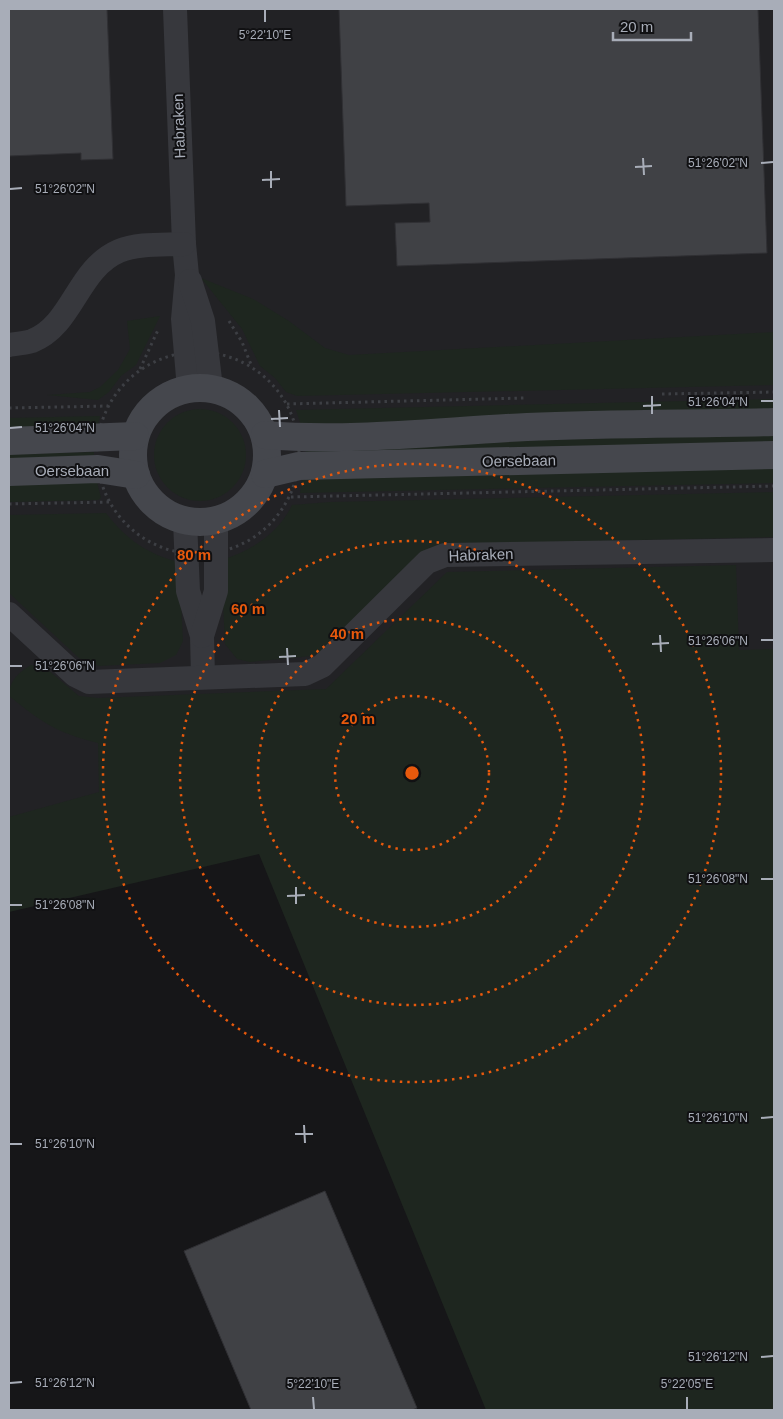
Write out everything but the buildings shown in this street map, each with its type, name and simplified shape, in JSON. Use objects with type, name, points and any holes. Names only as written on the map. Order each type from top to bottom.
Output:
[{"type":"main road","points":[[200,388],[229,394],[245,404],[257,418],[265,435],[268,454],[265,474],[258,490],[247,503],[233,514],[216,520],[185,521],[163,511],[146,495],[136,475],[133,455],[135,436],[146,414],[165,397],[200,388]]},
{"type":"main road","points":[[265,435],[298,438],[387,436],[528,427],[774,422]]},
{"type":"main road","name":"Oersebaan","points":[[9,441],[135,436]]},
{"type":"main road","name":"Oersebaan","points":[[265,474],[299,466],[774,455]]},
{"type":"main road","name":"Oersebaan","points":[[9,472],[98,469],[136,475]]},
{"type":"street","name":"Habraken","points":[[175,9],[184,244],[187,275],[183,319],[197,352],[200,388]]},
{"type":"street","points":[[9,345],[32,341],[59,321],[91,271],[118,251],[144,246],[184,244]]},
{"type":"street","points":[[202,636],[216,590],[216,520]]},
{"type":"street","points":[[185,521],[188,591],[202,636],[203,677]]},
{"type":"street","name":"Habraken","points":[[9,614],[75,675],[89,682],[305,674],[322,666],[427,562],[445,554],[774,550]]},
{"type":"path","points":[[197,352],[238,360],[252,367],[272,384],[287,404],[294,420],[298,438],[299,466],[290,497],[267,527],[252,539],[215,553],[186,554],[170,551],[141,537],[129,527],[109,502],[98,469],[97,439],[108,406],[127,380],[140,370],[170,356],[197,352]]},
{"type":"path","points":[[9,408],[108,406]]},
{"type":"path","name":"Oersebaan","points":[[290,497],[774,486]]},
{"type":"path","name":"Oersebaan","points":[[9,504],[109,502]]},
{"type":"shaded area","points":[[9,9],[774,9],[774,796],[9,880]]},
{"type":"shaded area","points":[[201,278],[253,299],[289,321],[325,348],[349,355],[774,332],[774,385],[297,396],[286,392],[275,378],[260,366],[242,329]]},
{"type":"shaded area","points":[[160,316],[136,365],[121,376],[109,392],[98,400],[47,395],[90,392],[100,387],[118,370],[130,349],[127,321]]},
{"type":"shaded area","points":[[774,399],[774,419],[304,434],[296,410]]},
{"type":"shaded area","points":[[200,409],[209,410],[226,417],[238,429],[245,446],[245,464],[238,481],[226,493],[209,500],[200,501],[191,500],[174,493],[162,481],[155,464],[154,455],[155,446],[162,429],[174,417],[191,410]]},
{"type":"shaded area","points":[[100,416],[96,434],[9,439],[9,418]]},
{"type":"shaded area","points":[[774,433],[774,451],[306,458],[306,447]]},
{"type":"shaded area","points":[[94,452],[94,464],[9,467],[9,454]]},
{"type":"shaded area","points":[[774,466],[774,483],[300,493],[303,476]]},
{"type":"shaded area","points":[[96,478],[101,498],[98,500],[9,502],[9,481]]},
{"type":"shaded area","points":[[774,492],[774,537],[463,544],[329,647],[312,656],[250,662],[237,659],[225,644],[221,560],[243,552],[262,540],[279,525],[292,505],[330,502]]},
{"type":"shaded area","points":[[106,513],[129,538],[157,555],[179,562],[183,641],[176,655],[160,663],[99,666],[79,658],[9,593],[9,515]]},
{"type":"shaded area","points":[[736,565],[739,650],[774,649],[774,1410],[486,1410],[259,854],[9,912],[9,817],[99,792],[98,743],[50,726],[9,696],[9,691],[13,681],[31,665],[48,670],[79,696],[98,698],[326,689],[447,572]]}]
